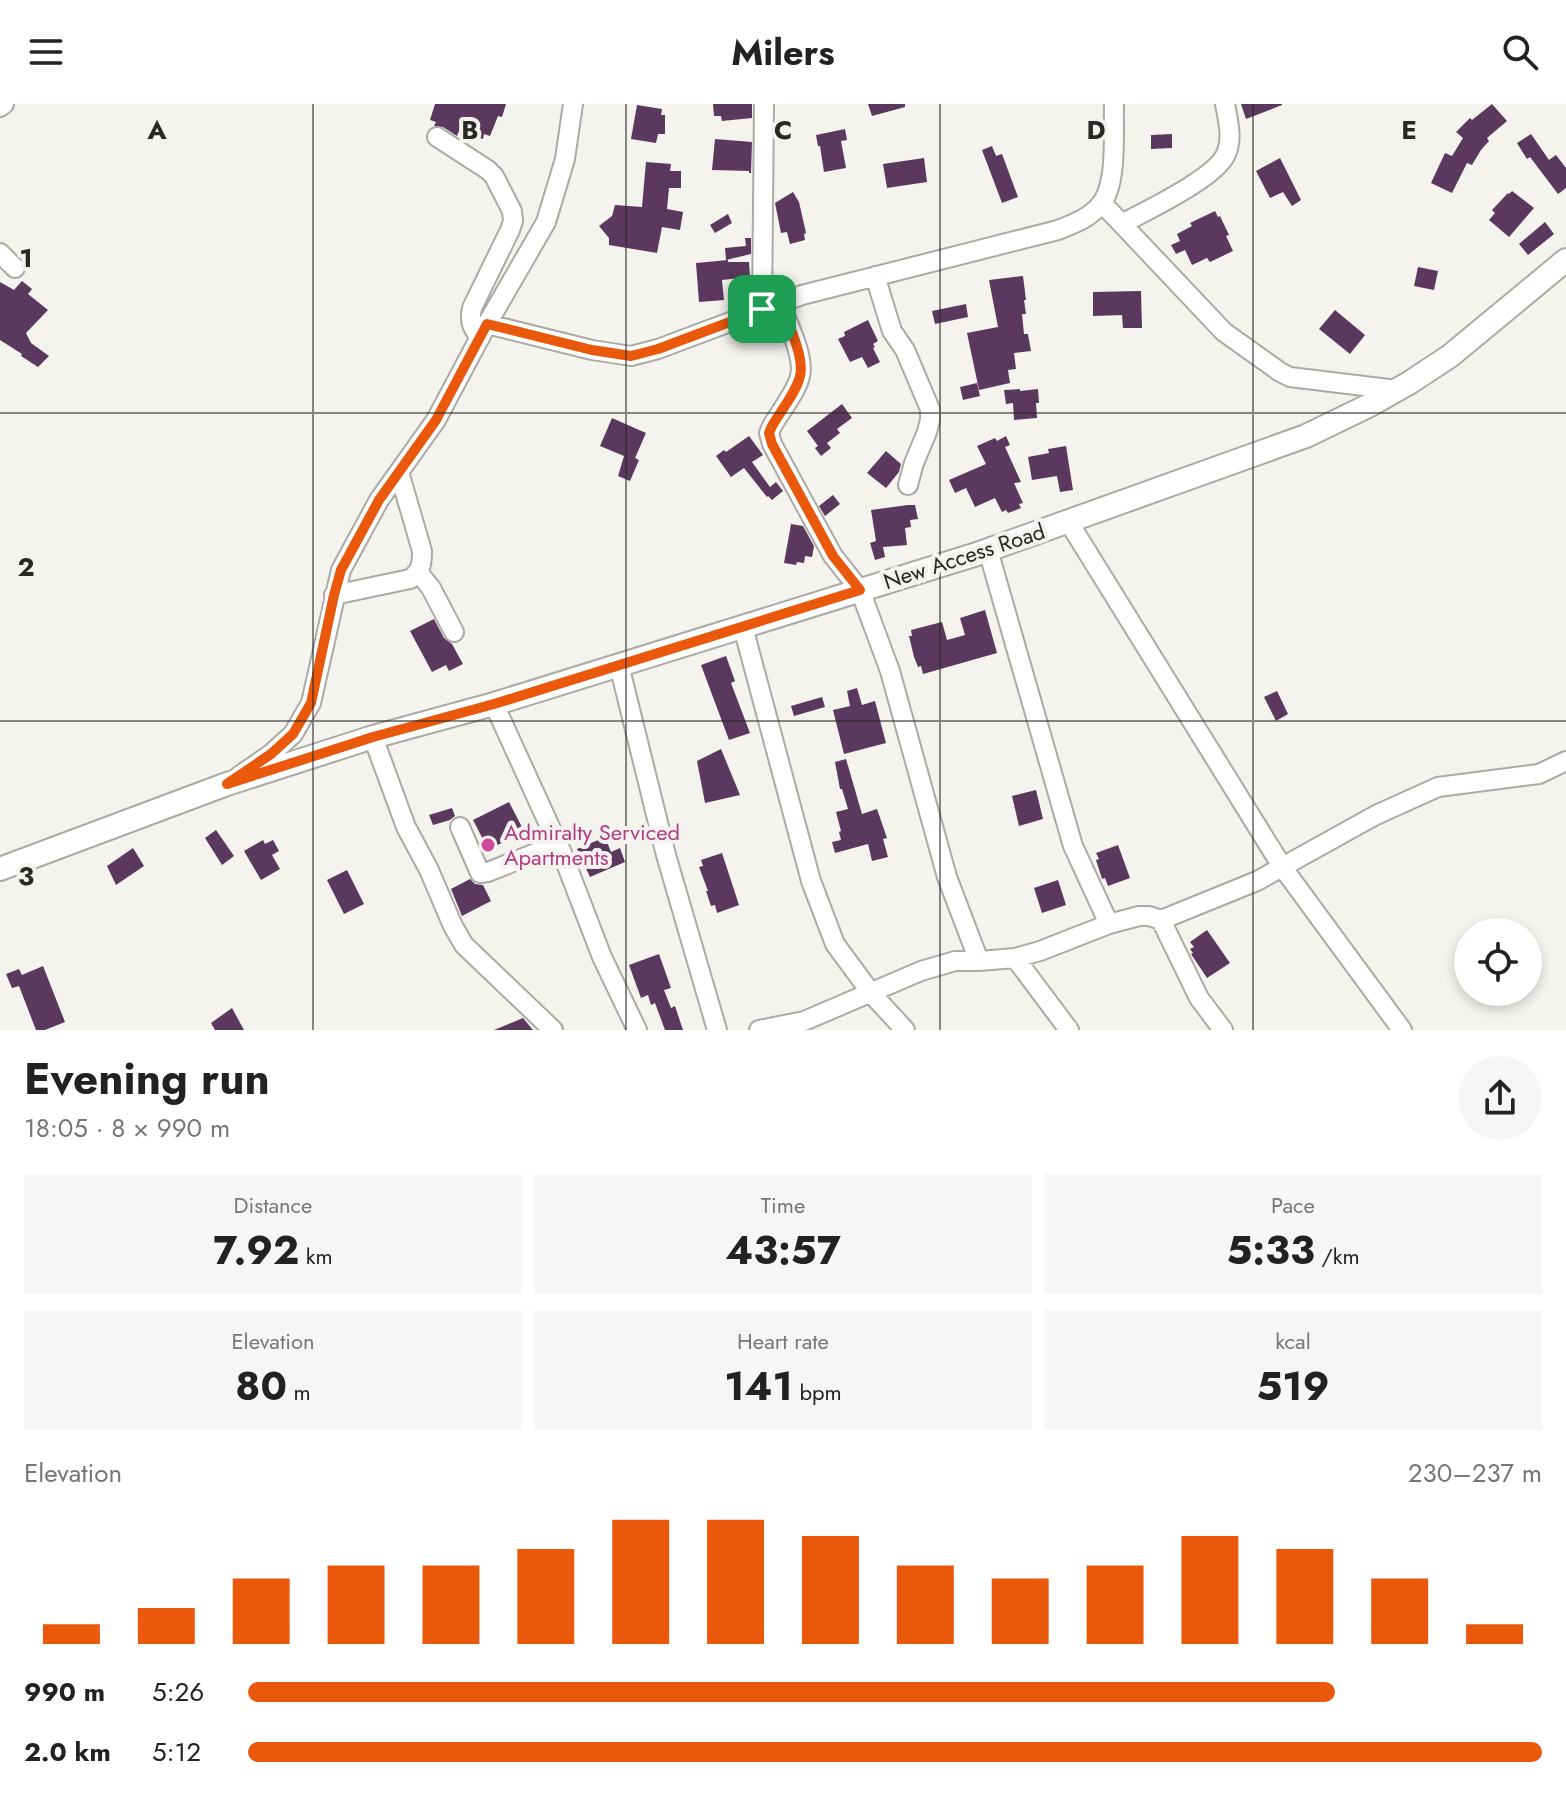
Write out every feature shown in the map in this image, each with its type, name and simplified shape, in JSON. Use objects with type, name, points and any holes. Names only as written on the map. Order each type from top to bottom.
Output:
[{"type":"main road","name":"New Access Road","points":[[0,869],[227,784],[988,550],[1306,436],[1397,390],[1450,356],[1562,268]]},
{"type":"street","points":[[227,784],[271,754],[293,734],[311,703],[341,570],[379,500],[436,420],[546,222],[565,159],[573,104]]},
{"type":"street","points":[[764,104],[771,306],[800,360],[801,371],[769,433],[772,444],[833,556],[860,590],[898,697],[947,877],[979,961]]},
{"type":"street","points":[[437,137],[488,170],[512,211],[510,230],[472,308],[472,327],[631,356],[658,349],[771,306],[1058,230],[1082,220],[1102,203],[1113,174],[1114,104]]},
{"type":"street","points":[[1122,224],[1195,183],[1219,165],[1231,134],[1225,104]]},
{"type":"street","points":[[1102,203],[1224,332],[1280,372],[1290,377],[1397,390]]},
{"type":"street","points":[[0,253],[15,268]]},
{"type":"street","points":[[875,276],[892,331],[905,350],[930,409],[927,432],[908,485]]},
{"type":"street","points":[[334,595],[410,579],[419,573],[422,551],[399,472]]},
{"type":"street","points":[[1068,521],[1283,868],[1402,1030]]},
{"type":"street","points":[[988,550],[1073,846],[1109,924]]},
{"type":"street","points":[[419,573],[431,588],[454,632]]},
{"type":"street","points":[[743,627],[820,908],[835,944],[871,993],[905,1030]]},
{"type":"street","points":[[619,665],[666,855],[717,1030]]},
{"type":"street","points":[[494,704],[558,844],[602,957],[637,1030]]},
{"type":"street","points":[[373,737],[406,827],[464,945],[553,1030]]},
{"type":"street","points":[[759,1030],[804,1021],[921,971],[955,961],[1015,958],[1139,916],[1161,920],[1226,895],[1283,868],[1376,815],[1438,787],[1539,774],[1566,761]]},
{"type":"street","points":[[460,827],[480,873],[558,844]]},
{"type":"street","points":[[1161,920],[1199,998],[1223,1030]]},
{"type":"street","points":[[1015,958],[1069,1030]]},
{"type":"building","points":[[435,104],[506,104],[490,136],[484,134],[483,139],[459,131],[457,136],[443,127],[434,126],[436,122],[430,120]]},
{"type":"building","points":[[713,104],[752,104],[752,118],[722,121],[721,116],[714,116]]},
{"type":"building","points":[[868,104],[905,104],[905,107],[872,116]]},
{"type":"building","points":[[1241,104],[1282,104],[1282,105],[1246,119]]},
{"type":"building","points":[[1492,104],[1507,121],[1487,138],[1489,141],[1472,165],[1467,163],[1452,193],[1431,183],[1445,153],[1452,156],[1463,138],[1456,132],[1470,118],[1472,120]]},
{"type":"building","points":[[637,105],[662,109],[661,115],[665,115],[665,134],[658,134],[656,143],[631,139]]},
{"type":"building","points":[[845,129],[847,140],[841,141],[846,168],[824,172],[816,135]]},
{"type":"building","points":[[1172,134],[1172,148],[1151,149],[1151,135]]},
{"type":"building","points":[[1531,134],[1549,160],[1556,155],[1566,168],[1566,188],[1558,194],[1517,143]]},
{"type":"building","points":[[715,139],[752,142],[751,173],[712,170]]},
{"type":"building","points":[[992,146],[996,156],[1002,154],[1018,197],[1002,203],[982,150]]},
{"type":"building","points":[[924,158],[927,182],[887,188],[883,164]]},
{"type":"building","points":[[1280,158],[1301,200],[1292,206],[1283,192],[1270,198],[1256,171]]},
{"type":"building","points":[[646,162],[671,164],[670,171],[681,171],[681,188],[669,188],[667,209],[683,212],[680,230],[662,227],[657,253],[609,245],[609,238],[599,226],[612,216],[615,205],[642,207]]},
{"type":"building","points":[[1512,191],[1534,208],[1509,237],[1489,220],[1495,213],[1492,210]]},
{"type":"building","points":[[793,192],[799,202],[806,233],[805,240],[790,244],[787,232],[781,233],[775,203]]},
{"type":"building","points":[[1215,211],[1229,235],[1226,236],[1233,251],[1210,262],[1207,258],[1192,265],[1185,250],[1176,254],[1171,245],[1180,241],[1177,234],[1192,226],[1190,223]]},
{"type":"building","points":[[728,214],[732,223],[715,233],[710,225]]},
{"type":"building","points":[[1545,222],[1554,234],[1528,255],[1519,244]]},
{"type":"building","points":[[745,238],[751,238],[751,254],[726,260],[725,248],[746,246]]},
{"type":"building","points":[[749,262],[750,277],[722,280],[724,300],[699,302],[696,263]]},
{"type":"building","points":[[1418,267],[1438,271],[1434,290],[1414,286]]},
{"type":"building","points":[[1023,276],[1026,300],[1026,314],[1022,314],[1024,334],[1028,334],[1031,351],[1014,353],[1016,369],[1008,370],[1010,383],[979,390],[967,333],[998,327],[989,280]]},
{"type":"building","points":[[22,281],[32,289],[28,294],[48,310],[26,333],[31,343],[49,356],[38,367],[0,340],[0,282],[14,290]]},
{"type":"building","points":[[1141,291],[1142,328],[1123,328],[1122,315],[1093,316],[1093,292]]},
{"type":"building","points":[[966,304],[968,317],[935,324],[932,311]]},
{"type":"building","points":[[1335,310],[1365,335],[1350,354],[1319,329]]},
{"type":"building","points":[[868,320],[878,341],[873,348],[880,362],[868,368],[862,357],[850,362],[838,339],[845,336],[844,332]]},
{"type":"building","points":[[977,383],[980,396],[963,400],[960,387]]},
{"type":"building","points":[[1038,389],[1037,418],[1014,420],[1013,403],[1006,404],[1004,390]]},
{"type":"building","points":[[842,404],[852,418],[837,429],[840,433],[827,443],[831,448],[821,456],[807,431]]},
{"type":"building","points":[[612,418],[646,433],[635,458],[639,460],[630,481],[618,476],[624,456],[600,446]]},
{"type":"building","points":[[749,436],[763,455],[752,462],[770,487],[776,482],[783,491],[772,500],[744,468],[731,477],[716,456]]},
{"type":"building","points":[[1006,436],[1010,445],[1005,447],[1021,482],[1014,483],[1023,503],[1019,504],[1021,508],[1002,512],[995,498],[975,507],[966,488],[955,493],[949,480],[986,464],[977,446]]},
{"type":"building","points":[[1066,446],[1073,490],[1060,492],[1057,476],[1032,480],[1028,457]]},
{"type":"building","points":[[886,451],[901,464],[899,472],[886,488],[867,473]]},
{"type":"building","points":[[833,495],[840,504],[825,516],[819,506]]},
{"type":"building","points":[[915,505],[918,519],[910,520],[911,527],[905,528],[907,545],[883,547],[885,557],[875,560],[870,543],[876,541],[871,510]]},
{"type":"building","points":[[791,524],[803,526],[814,546],[812,557],[805,556],[804,563],[797,562],[796,565],[784,563]]},
{"type":"building","points":[[985,610],[997,653],[923,674],[914,657],[909,636],[912,636],[911,630],[942,622],[947,640],[965,635],[960,618]]},
{"type":"building","points":[[434,619],[463,664],[449,671],[446,665],[432,672],[410,631]]},
{"type":"building","points":[[726,656],[735,681],[731,683],[750,733],[729,740],[701,665]]},
{"type":"building","points":[[857,688],[862,705],[875,701],[886,743],[844,754],[833,710],[850,706],[847,691]]},
{"type":"building","points":[[1277,691],[1288,714],[1276,721],[1264,697]]},
{"type":"building","points":[[822,697],[825,707],[794,716],[791,706]]},
{"type":"building","points":[[721,749],[740,795],[705,803],[697,761]]},
{"type":"building","points":[[846,759],[862,814],[877,809],[887,838],[883,839],[888,857],[872,861],[868,844],[835,853],[832,842],[841,840],[836,812],[848,809],[835,762]]},
{"type":"building","points":[[1036,790],[1043,819],[1019,826],[1012,796]]},
{"type":"building","points":[[509,802],[525,833],[488,849],[473,820]]},
{"type":"building","points":[[452,808],[455,816],[433,825],[429,815]]},
{"type":"building","points":[[216,830],[234,856],[222,865],[205,838]]},
{"type":"building","points":[[605,837],[611,852],[620,848],[625,862],[590,877],[577,849]]},
{"type":"building","points":[[263,840],[265,844],[273,840],[279,851],[272,855],[280,869],[261,880],[244,851]]},
{"type":"building","points":[[1118,845],[1130,878],[1108,886],[1105,878],[1102,879],[1096,853]]},
{"type":"building","points":[[133,848],[144,866],[116,885],[107,866]]},
{"type":"building","points":[[722,853],[739,905],[717,913],[715,905],[711,906],[699,867],[703,866],[701,860]]},
{"type":"building","points":[[347,870],[364,904],[344,914],[327,880]]},
{"type":"building","points":[[470,879],[475,884],[483,885],[491,901],[462,916],[451,889]]},
{"type":"building","points":[[1058,880],[1066,905],[1042,913],[1034,888]]},
{"type":"building","points":[[1207,930],[1230,963],[1207,978],[1191,954],[1190,949],[1194,947],[1190,942]]},
{"type":"building","points":[[659,954],[671,988],[664,990],[671,1008],[675,1006],[683,1030],[665,1030],[655,1003],[651,1005],[648,995],[641,998],[629,965]]},
{"type":"building","points":[[43,966],[65,1022],[36,1030],[19,986],[12,988],[6,974],[19,969],[22,975]]},
{"type":"building","points":[[232,1008],[244,1030],[215,1030],[211,1023]]},
{"type":"building","points":[[523,1018],[533,1030],[494,1030]]},
{"type":"place","name":"Admiralty Serviced Apartments","points":[[488,845]]},
{"type":"route","points":[[780,303],[801,371],[769,433],[772,444],[833,556],[860,590],[227,784],[271,754],[293,734],[311,703],[341,570],[379,500],[436,420],[487,324],[592,350],[631,356],[658,349],[762,309],[780,303]]}]
